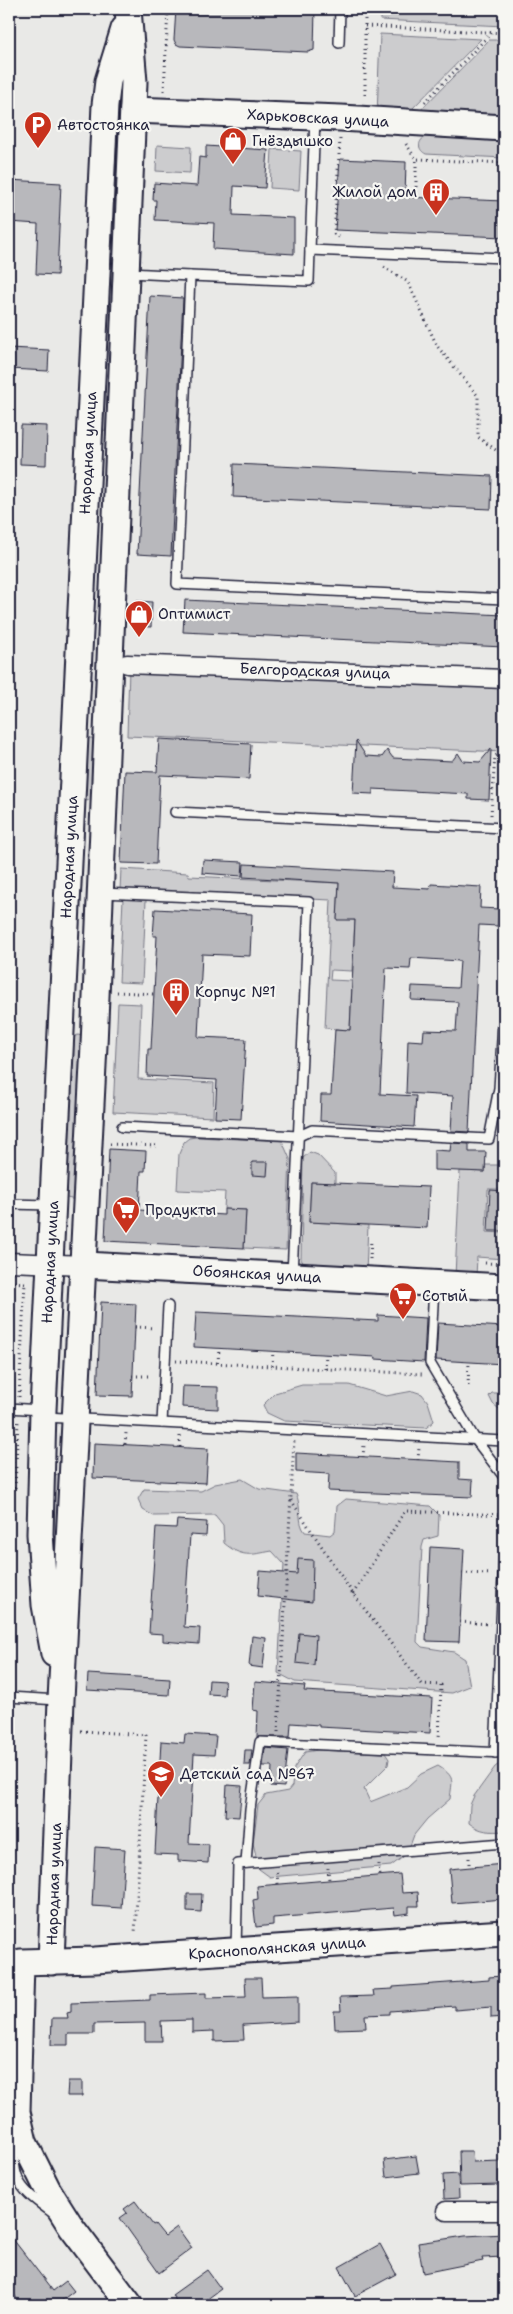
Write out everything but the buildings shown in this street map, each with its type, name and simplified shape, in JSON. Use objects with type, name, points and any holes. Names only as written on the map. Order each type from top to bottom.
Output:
[{"type":"street","name":"Народная улица","points":[[61,1700],[45,1605],[40,1534],[43,1414],[105,105],[108,81],[128,13]]},
{"type":"street","name":"Народная улица","points":[[128,13],[134,82],[133,110],[84,1265],[61,1700],[51,1962],[15,1963],[17,2112],[24,2142],[48,2190],[72,2228],[130,2305]]},
{"type":"street","name":"Харьковская улица","points":[[105,105],[110,114],[118,118],[127,116],[133,110],[315,117],[357,109],[404,123],[504,128]]},
{"type":"street","name":"Белгородская улица","points":[[127,664],[504,679]]},
{"type":"street","name":"Обоянская улица","points":[[9,1262],[504,1287]]},
{"type":"street","name":"Краснополянская улица","points":[[51,1962],[504,1933]]},
{"type":"street","points":[[446,2211],[504,2211]]},
{"type":"lane","points":[[339,43],[340,9]]},
{"type":"lane","points":[[125,273],[308,282],[315,117]]},
{"type":"lane","points":[[310,250],[504,258]]},
{"type":"lane","points":[[190,276],[177,584],[504,599]]},
{"type":"lane","points":[[175,812],[504,828]]},
{"type":"lane","points":[[100,893],[309,902],[292,1276]]},
{"type":"lane","points":[[122,1127],[299,1136],[312,1130],[488,1139],[502,1077],[504,1007]]},
{"type":"lane","points":[[9,1204],[53,1205]]},
{"type":"lane","points":[[434,1283],[430,1363],[475,1439],[504,1477]]},
{"type":"lane","points":[[162,1423],[168,1306]]},
{"type":"lane","points":[[9,1408],[76,1419],[504,1441]]},
{"type":"lane","points":[[494,1753],[504,1555]]},
{"type":"lane","points":[[9,1697],[61,1700]]},
{"type":"lane","points":[[246,1863],[250,1809],[260,1742],[504,1753]]},
{"type":"lane","points":[[236,1951],[238,1864],[504,1843]]},
{"type":"path","points":[[168,9],[164,91],[173,92]]},
{"type":"path","points":[[365,9],[357,109],[334,234],[408,282],[437,346],[478,396],[478,437],[504,456]]},
{"type":"path","points":[[364,26],[504,33]]},
{"type":"path","points":[[416,197],[416,159],[404,140],[404,123],[492,32]]},
{"type":"path","points":[[416,159],[504,163]]},
{"type":"path","points":[[490,827],[495,756],[504,751]]},
{"type":"path","points":[[112,992],[154,994]]},
{"type":"path","points":[[105,1144],[159,1146]]},
{"type":"path","points":[[15,1488],[25,1283]]},
{"type":"path","points":[[135,1326],[167,1328]]},
{"type":"path","points":[[218,1363],[219,1348]]},
{"type":"path","points":[[272,1366],[273,1351]]},
{"type":"path","points":[[325,1369],[326,1354]]},
{"type":"path","points":[[165,1360],[437,1375]]},
{"type":"path","points":[[468,1386],[469,1362]]},
{"type":"path","points":[[132,1376],[164,1377]]},
{"type":"path","points":[[278,1742],[295,1430]]},
{"type":"path","points":[[291,1500],[353,1594],[422,1684],[441,1685],[438,1750]]},
{"type":"path","points":[[353,1594],[405,1512],[504,1515]]},
{"type":"path","points":[[462,1573],[503,1575]]},
{"type":"path","points":[[460,1622],[501,1624]]},
{"type":"path","points":[[79,1731],[146,1735],[135,1933]]},
{"type":"shaded area","points":[[381,9],[504,9],[504,26],[380,20]]},
{"type":"shaded area","points":[[380,34],[481,39],[404,117],[377,116]]},
{"type":"shaded area","points":[[489,40],[504,40],[504,122],[413,118]]},
{"type":"shaded area","points":[[425,137],[504,141],[504,158],[426,154],[421,150],[420,146],[421,141]]},
{"type":"shaded area","points":[[157,145],[191,147],[190,173],[156,171]]},
{"type":"shaded area","points":[[272,149],[301,151],[299,190],[270,188]]},
{"type":"shaded area","points":[[104,364],[110,365],[107,429],[103,431],[99,429]]},
{"type":"shaded area","points":[[129,668],[504,684],[504,752],[127,736]]},
{"type":"shaded area","points":[[87,738],[92,738],[95,742],[92,798],[87,801],[83,799]]},
{"type":"shaded area","points":[[121,869],[188,873],[189,876],[339,883],[337,919],[355,920],[352,971],[331,970],[330,980],[352,981],[350,1030],[325,1028],[331,900],[120,890]]},
{"type":"shaded area","points":[[123,899],[146,900],[142,983],[119,982]]},
{"type":"shaded area","points":[[118,1003],[141,1004],[138,1079],[214,1083],[213,1117],[113,1112]]},
{"type":"shaded area","points":[[78,1035],[82,1036],[75,1200],[63,1197],[71,1038]]},
{"type":"shaded area","points":[[189,1138],[282,1141],[290,1159],[286,1250],[244,1248],[246,1210],[224,1209],[225,1192],[177,1190],[179,1154],[184,1142]]},
{"type":"shaded area","points":[[310,1152],[318,1155],[335,1173],[335,1183],[311,1182],[309,1222],[368,1225],[366,1273],[304,1265],[301,1259],[303,1158]]},
{"type":"shaded area","points":[[485,1165],[504,1165],[504,1189],[488,1189],[486,1232],[504,1233],[504,1259],[477,1257],[476,1277],[455,1276],[460,1171],[485,1172]]},
{"type":"shaded area","points":[[302,1385],[349,1385],[386,1396],[413,1391],[422,1394],[428,1402],[434,1421],[426,1428],[284,1421],[267,1413],[263,1405],[275,1393]]},
{"type":"shaded area","points":[[492,1393],[504,1393],[504,1413],[493,1404],[489,1396]]},
{"type":"shaded area","points":[[60,1475],[57,1551],[51,1551],[52,1476]]},
{"type":"shaded area","points":[[242,1479],[259,1489],[296,1494],[301,1524],[305,1532],[330,1535],[335,1531],[337,1506],[346,1499],[430,1506],[439,1515],[438,1536],[424,1540],[422,1547],[417,1642],[422,1647],[454,1652],[465,1659],[470,1686],[452,1693],[295,1682],[278,1673],[284,1564],[272,1551],[247,1554],[230,1548],[224,1543],[223,1525],[215,1515],[154,1516],[143,1510],[138,1499],[144,1489],[201,1491],[215,1484]]},
{"type":"shaded area","points":[[318,1750],[385,1753],[389,1759],[388,1765],[364,1789],[370,1802],[407,1787],[421,1774],[438,1766],[448,1773],[452,1780],[450,1799],[427,1819],[414,1835],[407,1854],[391,1866],[270,1877],[259,1869],[253,1843],[258,1805],[266,1795],[288,1791],[292,1786],[294,1768],[305,1752]]},
{"type":"shaded area","points":[[504,1762],[504,1831],[481,1830],[469,1823],[470,1805],[474,1796],[495,1767]]},
{"type":"place","name":"Автостоянка","points":[[38,149]]},
{"type":"place","name":"Гнёздышко","points":[[233,165]]},
{"type":"place","name":"Жилой дом","points":[[436,216]]},
{"type":"place","name":"Оптимист","points":[[139,638]]},
{"type":"place","name":"Корпус №1","points":[[176,1016]]},
{"type":"place","name":"Продукты","points":[[126,1234]]},
{"type":"place","name":"Сотый","points":[[403,1320]]},
{"type":"place","name":"Детский сад №67","points":[[161,1798]]}]
